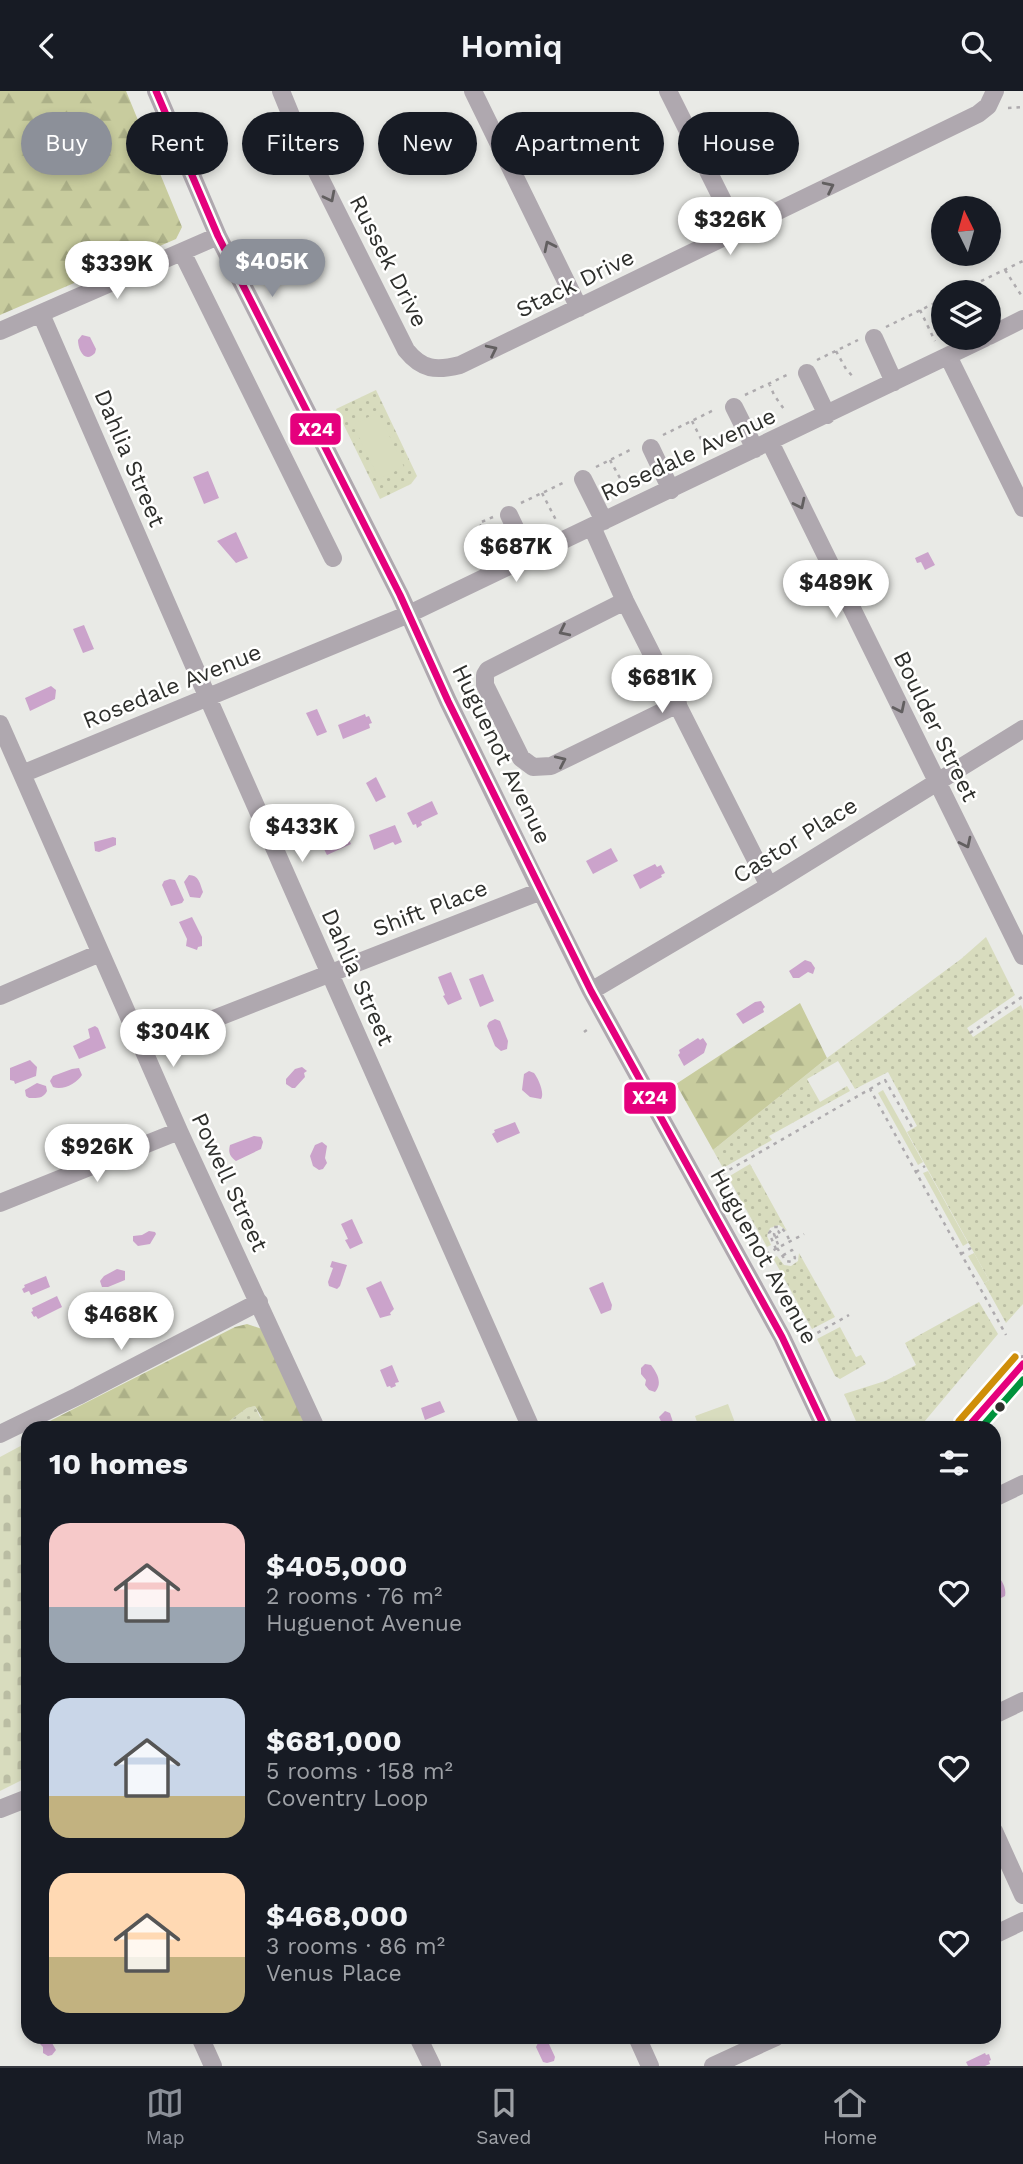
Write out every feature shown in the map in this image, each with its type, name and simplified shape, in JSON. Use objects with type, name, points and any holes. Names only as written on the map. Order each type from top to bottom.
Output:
[{"type":"street","name":"Huguenot Avenue","points":[[156,91],[218,236],[409,614],[448,702],[591,991],[782,1338],[822,1421]]},
{"type":"street","name":"Russek Drive","points":[[281,91],[301,140],[406,350],[415,362],[428,368]]},
{"type":"street","points":[[473,91],[579,307]]},
{"type":"street","points":[[668,91],[738,231]]},
{"type":"street","name":"Stack Drive","points":[[428,368],[445,369],[460,365],[978,114],[988,106],[995,91]]},
{"type":"street","points":[[0,331],[218,236]]},
{"type":"street","points":[[181,252],[333,558]]},
{"type":"street","name":"Dahlia Street","points":[[41,314],[528,1421]]},
{"type":"street","name":"Rosedale Avenue","points":[[1001,330],[1023,319]]},
{"type":"street","points":[[873,335],[894,382]]},
{"type":"street","name":"Rosedale Avenue","points":[[22,774],[409,614],[959,350]]},
{"type":"street","points":[[947,356],[1023,508]]},
{"type":"street","points":[[804,369],[827,415]]},
{"type":"street","name":"Boulder Street","points":[[732,404],[763,446],[1023,956]]},
{"type":"street","points":[[648,444],[671,490]]},
{"type":"street","points":[[578,477],[625,601],[769,886]]},
{"type":"street","points":[[510,510],[529,557]]},
{"type":"street","points":[[625,601],[488,670],[485,685],[521,758],[533,767],[551,765],[678,704]]},
{"type":"street","name":"Powell Street","points":[[0,724],[179,1131],[313,1421]]},
{"type":"street","name":"Castor Place","points":[[591,991],[769,886],[1023,729]]},
{"type":"street","name":"Shift Place","points":[[142,1047],[541,891]]},
{"type":"street","points":[[0,996],[100,953]]},
{"type":"street","points":[[0,1203],[179,1131]]},
{"type":"street","points":[[27,1421],[259,1302]]},
{"type":"street","points":[[973,1421],[1023,1364]]},
{"type":"street","points":[[0,1434],[21,1424]]},
{"type":"street","points":[[1001,1485],[1020,1485]]},
{"type":"street","points":[[1001,1494],[1020,1485]]},
{"type":"street","points":[[1001,1712],[1023,1701]]},
{"type":"street","points":[[0,1809],[21,1801]]},
{"type":"street","points":[[1001,1846],[1023,1895]]},
{"type":"street","points":[[1001,1932],[1023,1921]]},
{"type":"street","points":[[203,2044],[213,2066]]},
{"type":"street","points":[[421,2044],[432,2066]]},
{"type":"street","points":[[640,2044],[650,2066]]},
{"type":"street","points":[[713,2066],[761,2044]]},
{"type":"path","points":[[1007,108],[1023,107]]},
{"type":"path","points":[[984,280],[1023,261]]},
{"type":"path","points":[[1005,270],[1023,298]]},
{"type":"path","points":[[495,552],[479,523],[732,404],[769,383],[804,369],[931,305]]},
{"type":"path","points":[[920,310],[931,333]]},
{"type":"path","points":[[836,351],[855,379]]},
{"type":"path","points":[[769,383],[786,412]]},
{"type":"path","points":[[692,421],[707,450]]},
{"type":"path","points":[[610,460],[626,489]]},
{"type":"path","points":[[542,492],[557,522]]},
{"type":"path","points":[[970,1033],[1022,997]]},
{"type":"path","points":[[584,1032],[588,1028]]},
{"type":"path","points":[[722,1174],[885,1080],[913,1129]]},
{"type":"path","points":[[870,1089],[1006,1335]]},
{"type":"path","points":[[916,1172],[926,1166]]},
{"type":"path","points":[[782,1256],[769,1234],[775,1227],[782,1229],[790,1241]]},
{"type":"path","points":[[766,1254],[804,1234]]},
{"type":"path","points":[[775,1238],[777,1248]]},
{"type":"path","points":[[961,1254],[971,1248]]},
{"type":"path","points":[[810,1337],[849,1315]]},
{"type":"green space","points":[[0,91],[126,91],[135,112],[126,112],[126,175],[161,175],[182,227],[176,239],[0,315]]},
{"type":"green space","points":[[376,390],[417,476],[411,484],[380,499],[336,409]]},
{"type":"green space","points":[[378,412],[404,467],[379,479],[353,425]]},
{"type":"green space","points":[[986,937],[1015,995],[967,1028],[973,1037],[1021,1005],[1023,1010],[1023,1304],[1006,1323],[984,1283],[989,1280],[907,1132],[917,1126],[888,1072],[855,1089],[838,1061],[807,1079],[820,1102],[847,1086],[850,1091],[769,1136],[772,1140],[723,1168],[713,1150],[827,1058],[961,959]]},
{"type":"green space","points":[[800,1003],[827,1058],[713,1150],[676,1084]]},
{"type":"green space","points":[[883,1090],[923,1162],[918,1165],[878,1093]]},
{"type":"green space","points":[[750,1164],[787,1231],[779,1225],[770,1228],[767,1236],[771,1245],[767,1247],[728,1177]]},
{"type":"green space","points":[[928,1171],[968,1243],[963,1246],[923,1173]]},
{"type":"green space","points":[[799,1253],[835,1317],[812,1329],[773,1258],[777,1256],[784,1265],[791,1266],[798,1261]]},
{"type":"green space","points":[[974,1253],[989,1280],[984,1283],[968,1256]]},
{"type":"green space","points":[[979,1302],[998,1334],[925,1421],[856,1421],[844,1394],[885,1381],[916,1365],[905,1343]]},
{"type":"green space","points":[[247,1324],[262,1329],[305,1421],[264,1421],[255,1406],[247,1408],[229,1421],[50,1421],[235,1327]]},
{"type":"green space","points":[[840,1327],[856,1357],[861,1355],[866,1364],[840,1379],[835,1376],[817,1339]]},
{"type":"green space","points":[[728,1404],[734,1421],[697,1421],[695,1416]]},
{"type":"green space","points":[[255,1406],[260,1417],[267,1421],[229,1421],[247,1408]]},
{"type":"green space","points":[[21,1446],[21,1780],[0,1791],[0,1457]]},
{"type":"shaded area","points":[[82,335],[90,337],[96,349],[91,356],[85,356],[79,348],[78,340]]},
{"type":"shaded area","points":[[208,471],[219,498],[204,504],[193,477]]},
{"type":"shaded area","points":[[236,532],[248,558],[236,563],[217,541]]},
{"type":"shaded area","points":[[928,552],[935,565],[925,570],[915,558]]},
{"type":"shaded area","points":[[84,625],[94,649],[83,653],[73,629]]},
{"type":"shaded area","points":[[51,686],[56,690],[55,699],[30,711],[25,698]]},
{"type":"shaded area","points":[[317,709],[327,732],[317,736],[306,713]]},
{"type":"shaded area","points":[[365,714],[372,723],[369,724],[370,728],[343,739],[338,725]]},
{"type":"shaded area","points":[[376,777],[386,797],[376,802],[366,783]]},
{"type":"shaded area","points":[[432,801],[438,814],[421,822],[422,825],[417,828],[407,813]]},
{"type":"shaded area","points":[[395,825],[402,842],[395,845],[393,842],[374,850],[369,835]]},
{"type":"shaded area","points":[[344,830],[351,844],[327,855],[320,841]]},
{"type":"shaded area","points":[[116,838],[116,845],[95,851],[94,842]]},
{"type":"shaded area","points":[[611,848],[618,861],[593,874],[586,861]]},
{"type":"shaded area","points":[[655,864],[657,867],[661,865],[665,873],[640,889],[633,875]]},
{"type":"shaded area","points":[[189,875],[197,878],[200,883],[203,892],[200,898],[190,897],[184,882]]},
{"type":"shaded area","points":[[170,879],[175,880],[184,900],[171,906],[162,885]]},
{"type":"shaded area","points":[[192,917],[202,937],[202,946],[197,950],[186,946],[187,939],[179,922]]},
{"type":"shaded area","points":[[805,960],[811,962],[815,968],[813,974],[808,972],[799,978],[793,978],[789,971]]},
{"type":"shaded area","points":[[451,972],[462,999],[448,1005],[438,977]]},
{"type":"shaded area","points":[[483,974],[494,1001],[480,1007],[469,979]]},
{"type":"shaded area","points":[[761,1001],[765,1007],[764,1012],[743,1024],[736,1014]]},
{"type":"shaded area","points":[[495,1019],[500,1021],[508,1041],[507,1049],[501,1051],[495,1046],[487,1026]]},
{"type":"shaded area","points":[[95,1026],[106,1048],[79,1059],[73,1046],[90,1038],[88,1029]]},
{"type":"shaded area","points":[[698,1038],[703,1038],[707,1044],[704,1053],[684,1066],[678,1055],[679,1050]]},
{"type":"shaded area","points":[[30,1060],[37,1067],[36,1076],[15,1084],[10,1080],[10,1068]]},
{"type":"shaded area","points":[[302,1067],[307,1071],[304,1073],[305,1077],[295,1088],[286,1084],[286,1079],[295,1069]]},
{"type":"shaded area","points":[[79,1068],[82,1075],[77,1081],[65,1087],[53,1087],[50,1081],[53,1076]]},
{"type":"shaded area","points":[[529,1071],[534,1073],[539,1082],[541,1099],[530,1097],[522,1090],[524,1074]]},
{"type":"shaded area","points":[[37,1083],[46,1086],[45,1094],[37,1098],[26,1096],[25,1090]]},
{"type":"shaded area","points":[[515,1122],[520,1133],[497,1143],[492,1134],[494,1130]]},
{"type":"shaded area","points":[[254,1136],[261,1137],[261,1149],[236,1161],[232,1158],[230,1145]]},
{"type":"shaded area","points":[[322,1142],[327,1146],[327,1163],[319,1170],[313,1166],[310,1156],[315,1145]]},
{"type":"shaded area","points":[[352,1219],[363,1243],[350,1249],[341,1224]]},
{"type":"shaded area","points":[[149,1231],[156,1234],[150,1244],[138,1246],[133,1241],[133,1236]]},
{"type":"shaded area","points":[[332,1261],[347,1265],[337,1289],[329,1286],[328,1282],[333,1268],[330,1267]]},
{"type":"shaded area","points":[[117,1269],[125,1271],[125,1280],[102,1287],[100,1281],[104,1276]]},
{"type":"shaded area","points":[[46,1276],[50,1287],[31,1295],[29,1291],[24,1293],[24,1285]]},
{"type":"shaded area","points":[[381,1281],[394,1309],[391,1315],[380,1318],[366,1288]]},
{"type":"shaded area","points":[[603,1282],[612,1305],[611,1310],[601,1314],[589,1288]]},
{"type":"shaded area","points":[[57,1296],[62,1307],[38,1319],[34,1317],[32,1308]]},
{"type":"shaded area","points":[[645,1364],[651,1365],[658,1378],[659,1385],[655,1392],[645,1385],[646,1380],[641,1374],[641,1368]]},
{"type":"shaded area","points":[[392,1365],[399,1382],[391,1388],[387,1387],[380,1370]]},
{"type":"shaded area","points":[[440,1401],[445,1412],[425,1420],[421,1408]]},
{"type":"shaded area","points":[[665,1411],[670,1413],[673,1421],[661,1421],[659,1417]]},
{"type":"shaded area","points":[[1001,1580],[1005,1589],[1005,1596],[1001,1598]]},
{"type":"shaded area","points":[[40,2044],[53,2044],[56,2050],[48,2056],[43,2053]]},
{"type":"shaded area","points":[[538,2044],[549,2044],[554,2061],[543,2062],[536,2047]]},
{"type":"shaded area","points":[[985,2053],[989,2054],[990,2064],[968,2066],[966,2062]]},
{"type":"transit line","name":"X24","points":[[156,91],[218,236],[400,595],[448,701],[591,991],[782,1337],[822,1421]]},
{"type":"transit line","points":[[959,1421],[1015,1357]]},
{"type":"transit line","name":"X24","points":[[973,1421],[1023,1364]]},
{"type":"transit line","points":[[987,1421],[1023,1380]]}]
